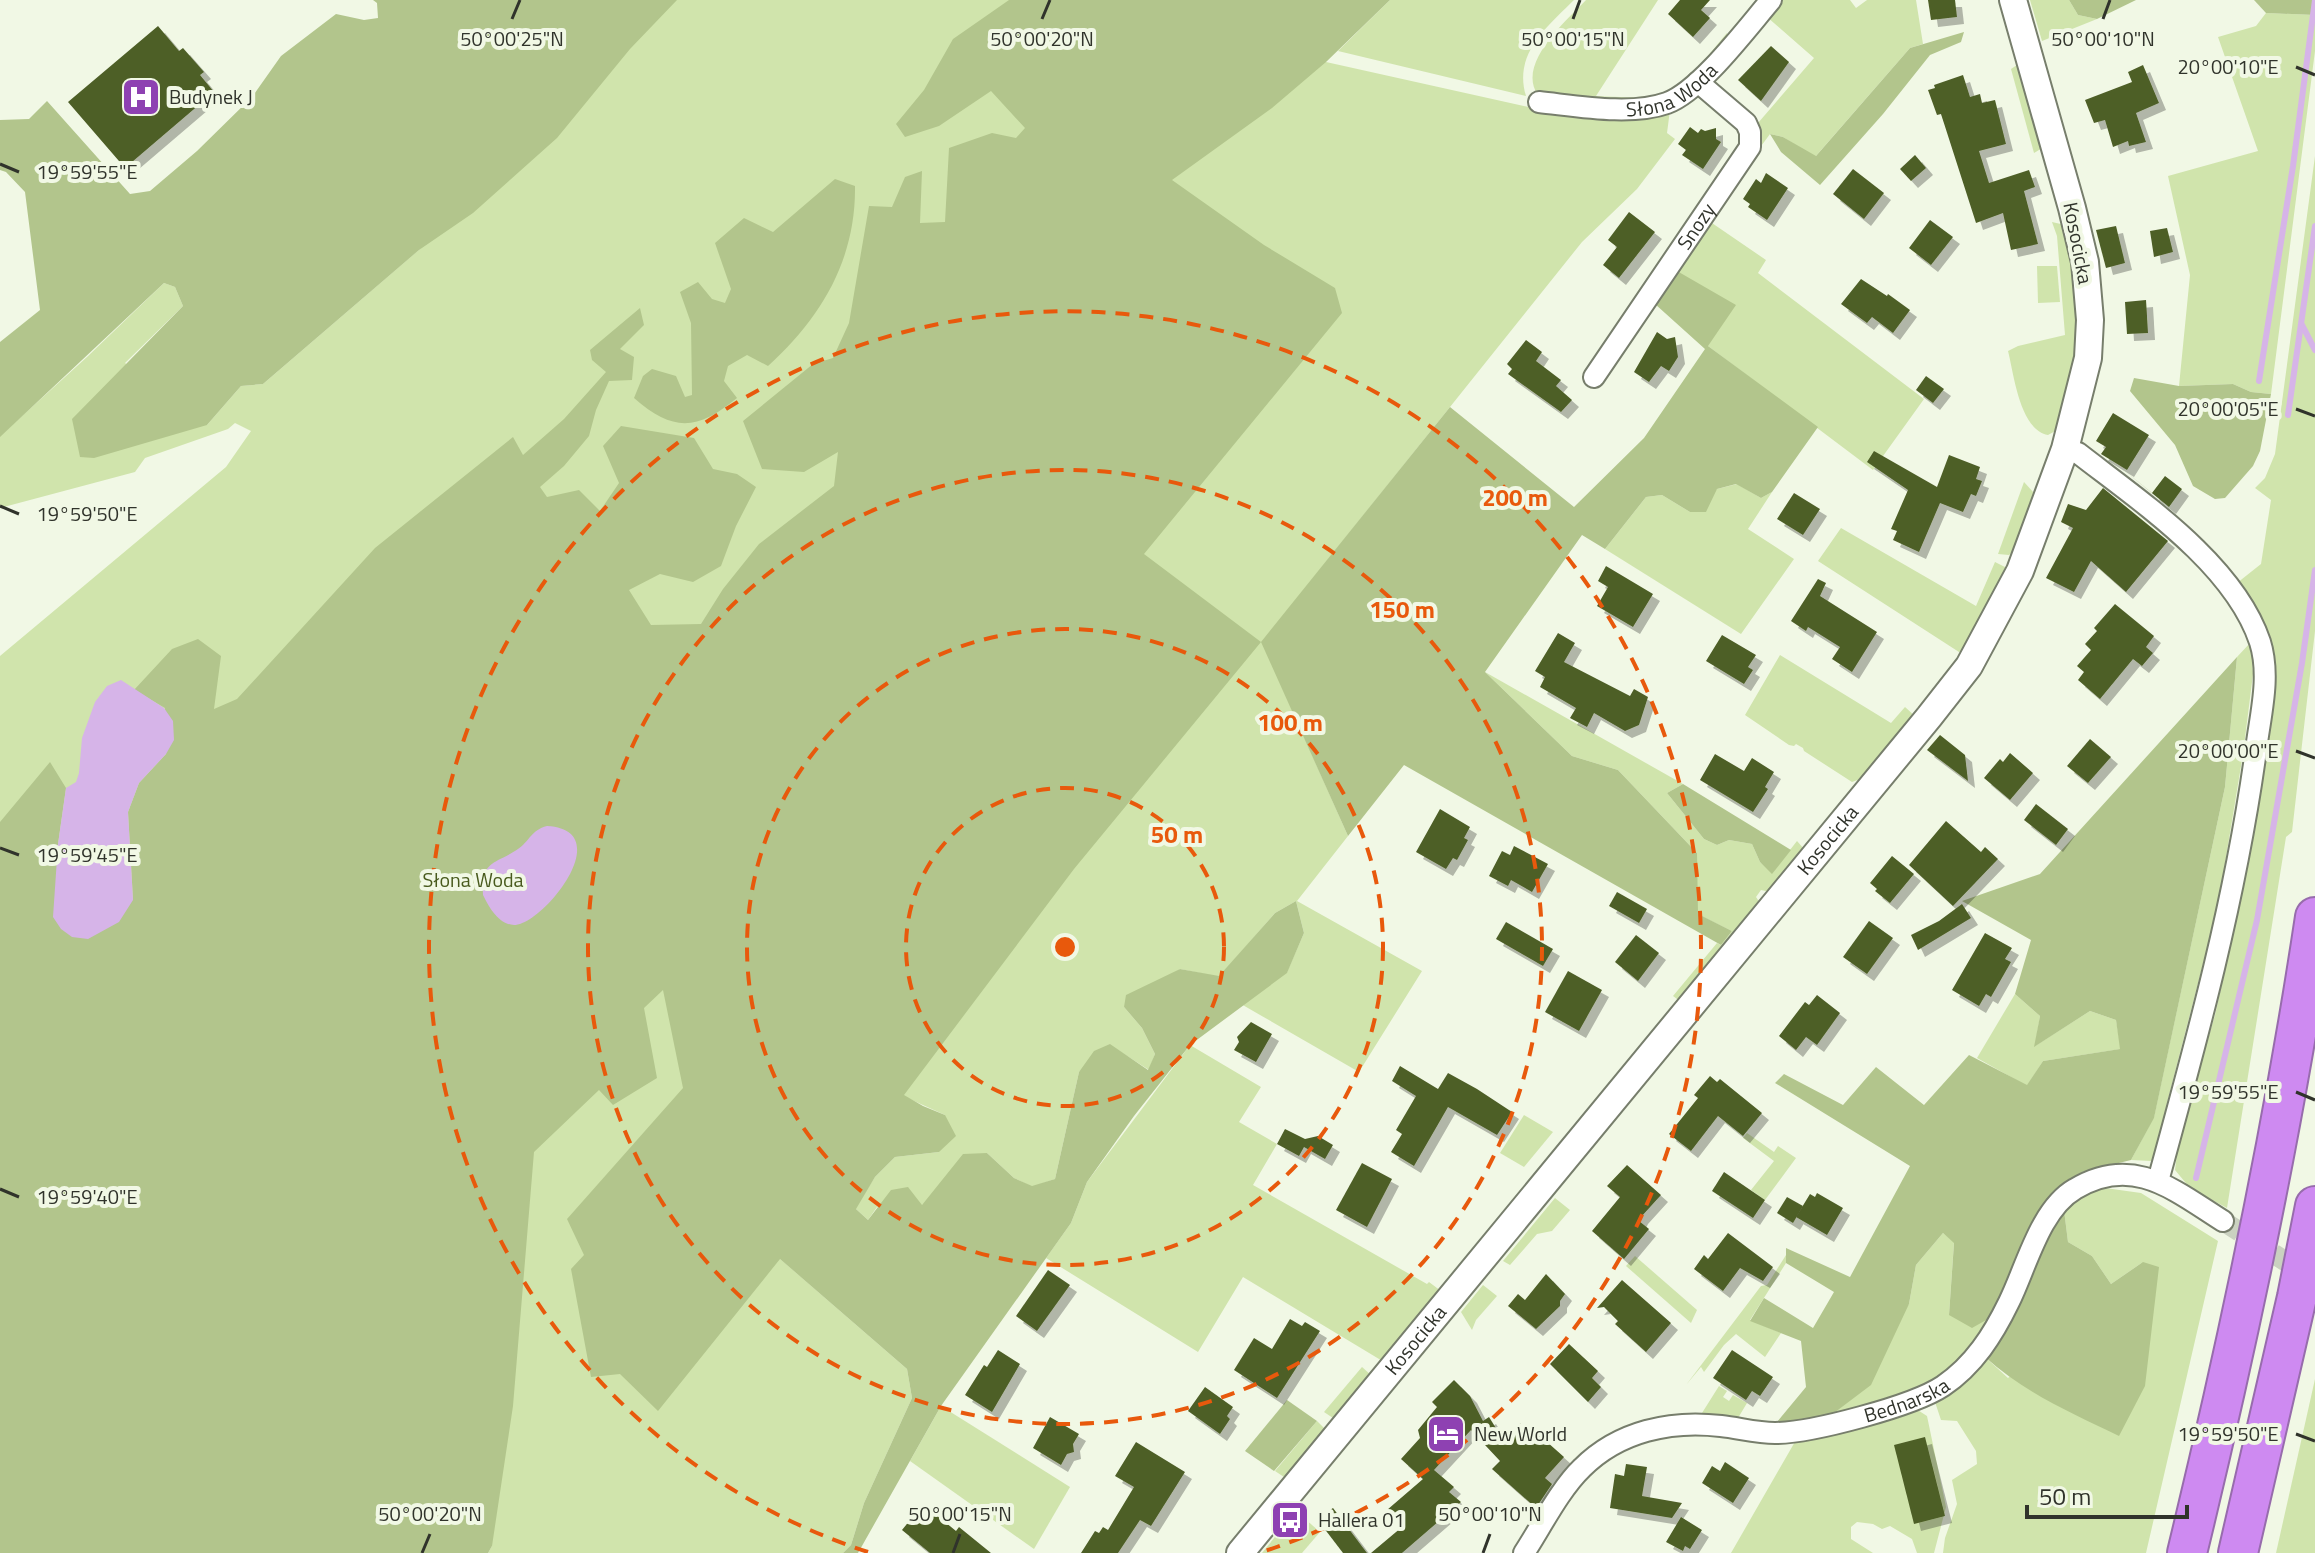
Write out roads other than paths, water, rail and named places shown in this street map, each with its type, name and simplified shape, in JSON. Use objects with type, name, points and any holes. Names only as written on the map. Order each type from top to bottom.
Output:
[{"type":"highway","points":[[2187,1553],[2248,1290],[2315,917]]},
{"type":"highway","points":[[2238,1553],[2315,1206]]},
{"type":"street","name":"Słona Woda","points":[[1539,102],[1632,109],[1657,106],[1677,98],[1698,82],[1771,0]]},
{"type":"street","name":"Kosocicka","points":[[1240,1553],[1929,717],[1969,666],[2020,571],[2065,449],[2088,358],[2088,283],[2072,208],[2013,0]]},
{"type":"street","name":"Snozy","points":[[1594,377],[1750,147],[1750,132],[1746,123],[1698,82]]},
{"type":"street","points":[[2065,449],[2078,453],[2190,543],[2231,587],[2260,642],[2265,676],[2251,785],[2229,909],[2158,1181]]},
{"type":"street","name":"Bednarska","points":[[1524,1553],[1578,1471],[1600,1452],[1634,1435],[1676,1424],[1773,1433],[1813,1430],[1893,1407],[1942,1387],[1986,1344],[2009,1302],[2040,1232],[2064,1197],[2096,1178],[2135,1174],[2158,1181],[2223,1221]]},
{"type":"waterway","points":[[2259,381],[2315,0]]},
{"type":"waterway","points":[[2288,415],[2315,226]]},
{"type":"waterway","points":[[2302,325],[2315,350]]},
{"type":"waterway","points":[[2196,1178],[2257,920],[2315,570]]},
{"type":"tunnel","points":[[2223,1221],[2305,1274]]},
{"type":"place","name":"Budynek J","points":[[141,97]]},
{"type":"place","name":"New World","points":[[1446,1434]]},
{"type":"place","name":"Hallera 01","points":[[1290,1520]]}]
